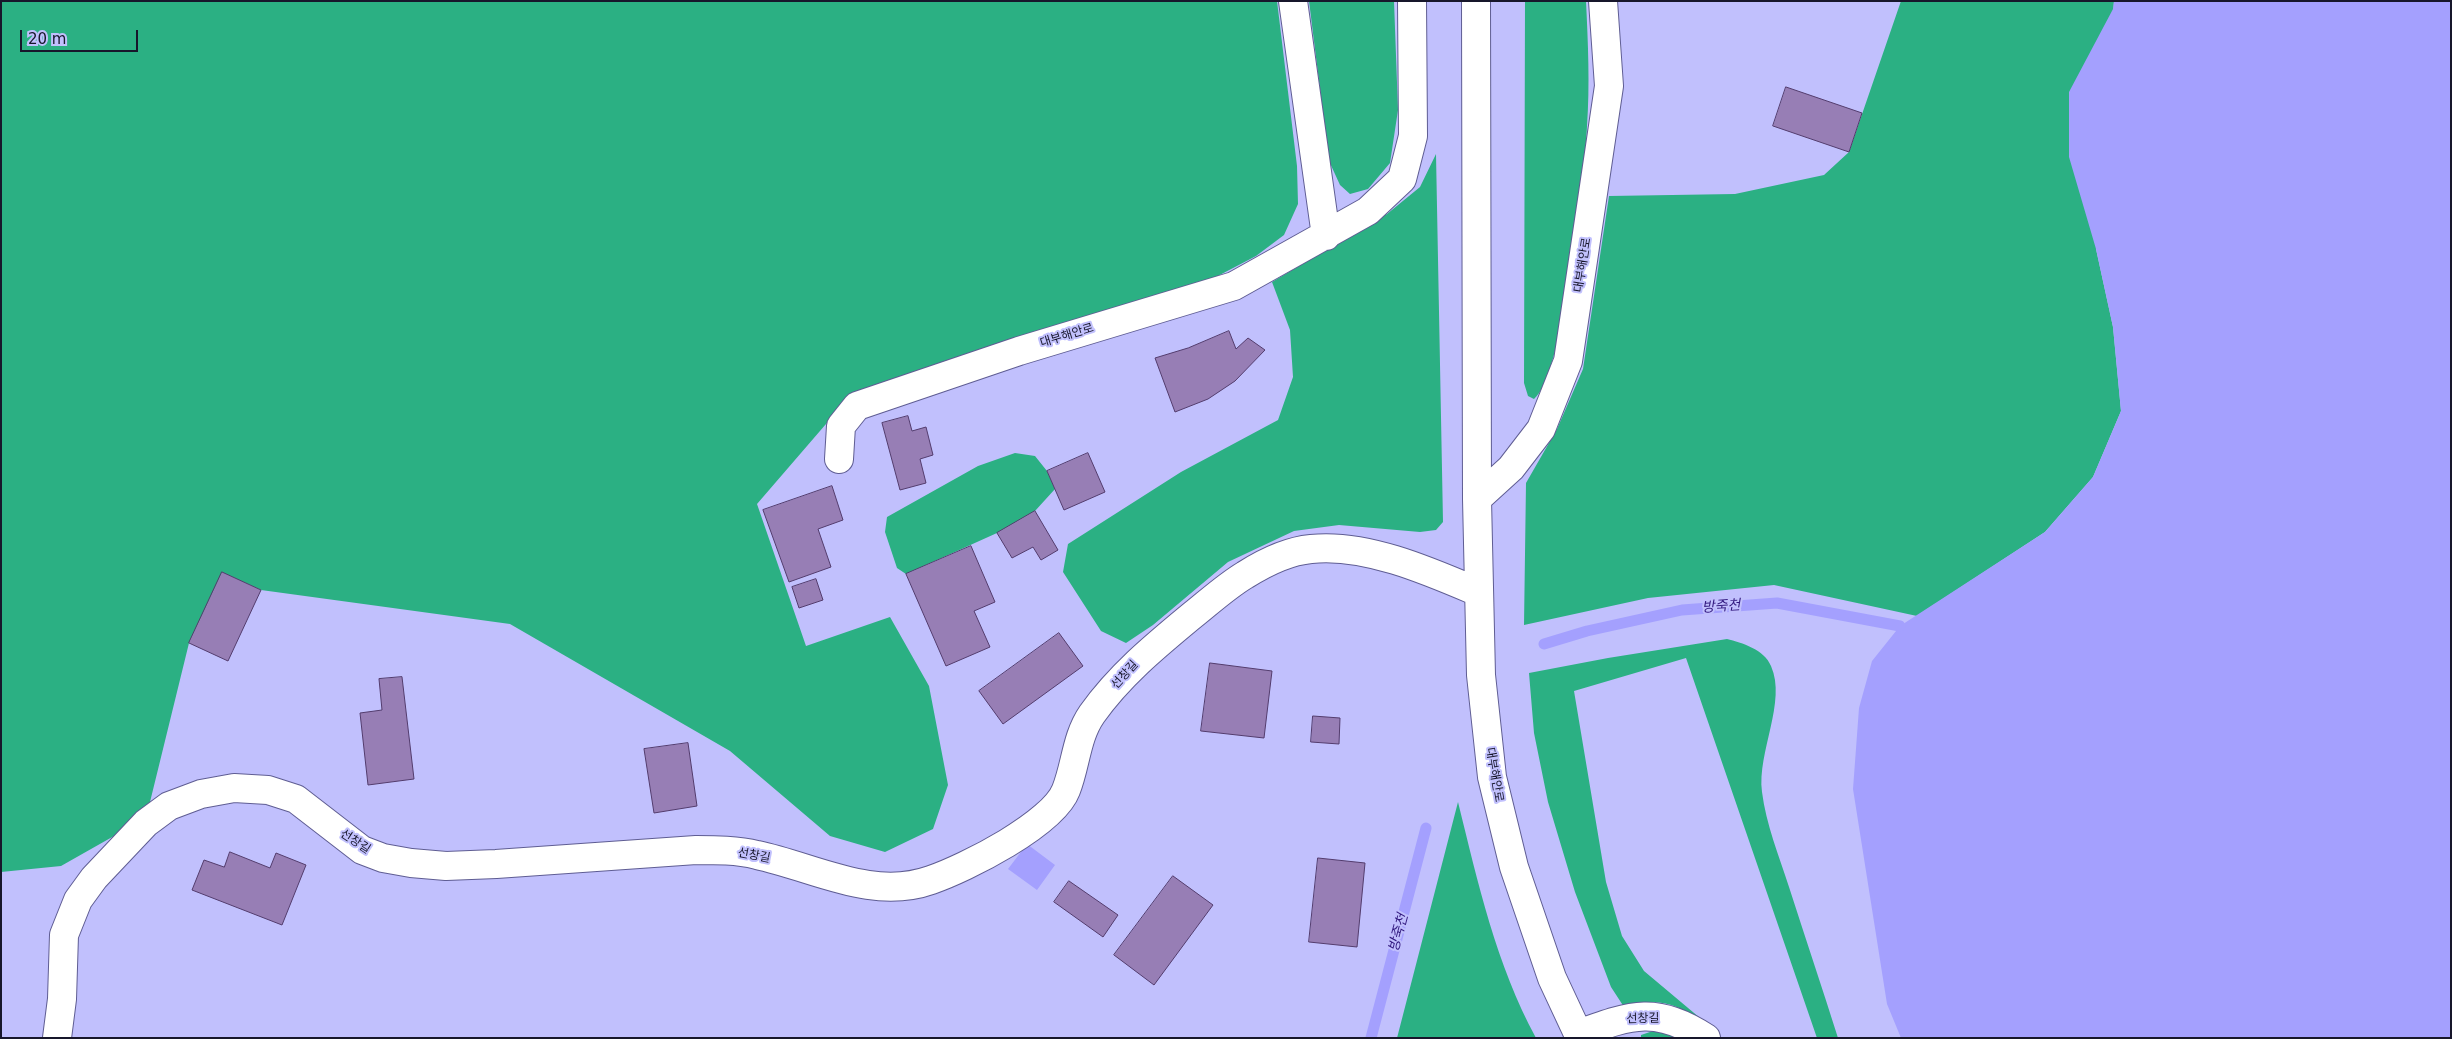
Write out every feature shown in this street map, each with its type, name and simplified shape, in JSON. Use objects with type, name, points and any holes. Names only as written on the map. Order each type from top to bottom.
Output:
[{"type":"street","points":[[1293,1],[1326,236]]},
{"type":"street","name":"대부해안로","points":[[839,459],[841,426],[857,406],[1019,351],[1234,286],[1368,211],[1402,179],[1413,136],[1412,1]]},
{"type":"street","name":"대부해안로","points":[[1476,1],[1477,499],[1480,675],[1492,777],[1514,867],[1552,978],[1579,1036]]},
{"type":"street","name":"대부해안로","points":[[1477,499],[1510,468],[1541,429],[1568,361],[1609,86],[1603,1]]},
{"type":"street","name":"선창길","points":[[57,1038],[62,1000],[64,934],[78,900],[94,878],[146,823],[168,806],[201,794],[234,788],[268,790],[296,799],[362,850],[383,858],[411,863],[446,866],[496,864],[696,850],[726,850],[756,855],[849,882],[875,887],[902,886],[928,881],[955,871],[1037,825],[1052,812],[1065,793],[1077,744],[1087,723],[1108,694],[1142,657],[1245,575],[1279,558],[1309,548],[1340,548],[1372,554],[1478,592]]},
{"type":"street","name":"선창길","points":[[1579,1036],[1627,1017],[1662,1017],[1691,1028],[1706,1038]]},
{"type":"green space","points":[[1,1],[1277,1],[1297,166],[1298,204],[1284,235],[1256,256],[1212,279],[851,395],[757,504],[806,646],[890,617],[929,686],[948,785],[933,829],[885,852],[830,836],[730,751],[510,624],[261,590],[223,573],[189,643],[150,802],[114,836],[61,866],[1,872]]},
{"type":"green space","points":[[1309,1],[1394,1],[1398,110],[1390,163],[1368,189],[1350,194],[1340,185],[1329,161]]},
{"type":"green space","points":[[1525,1],[1586,1],[1588,64],[1588,111],[1585,150],[1571,271],[1555,353],[1545,383],[1534,399],[1528,396],[1524,383]]},
{"type":"green space","points":[[1901,1],[2114,1],[2096,249],[2113,327],[2121,411],[2093,477],[2045,532],[1917,616],[1774,585],[1648,598],[1524,625],[1526,483],[1557,429],[1583,369],[1609,196],[1735,194],[1824,175],[1849,152]]},
{"type":"green space","points":[[1436,154],[1443,522],[1436,530],[1420,532],[1339,525],[1294,531],[1228,562],[1153,625],[1126,643],[1101,631],[1063,572],[1068,544],[1181,472],[1278,420],[1293,377],[1290,330],[1272,282],[1387,214],[1420,187]]},
{"type":"green space","points":[[1015,453],[1035,456],[1047,471],[1055,489],[1035,511],[997,533],[906,574],[897,568],[885,532],[887,517],[978,466]]},
{"type":"green space","points":[[1727,639],[1752,648],[1763,655],[1771,666],[1775,680],[1774,711],[1762,777],[1762,792],[1766,816],[1838,1038],[1817,1038],[1686,658],[1574,691],[1606,882],[1622,936],[1644,971],[1700,1018],[1680,1008],[1664,1003],[1655,1002],[1624,1007],[1611,987],[1575,892],[1548,802],[1534,733],[1529,673]]},
{"type":"green space","points":[[1458,802],[1481,893],[1499,952],[1522,1010],[1536,1038],[1397,1038]]},
{"type":"green space","points":[[1653,1031],[1666,1031],[1687,1038],[1641,1038],[1641,1035]]},
{"type":"shaded area","points":[[2114,1],[2451,1],[2451,1038],[1901,1038],[1887,1004],[1853,789],[1859,708],[1872,661],[1900,626],[2045,532],[2093,477],[2121,411],[2113,327],[2096,249],[2069,157],[2069,92],[2113,9]]},
{"type":"shaded area","points":[[1027,844],[1055,865],[1037,890],[1008,869]]},
{"type":"building","points":[[1786,87],[1862,113],[1849,152],[1773,126]]},
{"type":"building","points":[[1229,331],[1236,349],[1248,338],[1265,350],[1235,381],[1208,399],[1175,412],[1155,358],[1188,348]]},
{"type":"building","points":[[908,416],[912,431],[926,427],[933,455],[920,459],[926,483],[900,490],[882,423]]},
{"type":"building","points":[[1088,453],[1105,492],[1064,510],[1047,471]]},
{"type":"building","points":[[832,486],[843,520],[818,529],[831,567],[789,582],[763,510]]},
{"type":"building","points":[[1035,511],[1058,550],[1041,560],[1033,547],[1012,558],[997,533]]},
{"type":"building","points":[[971,546],[995,602],[974,611],[990,647],[946,666],[906,574]]},
{"type":"building","points":[[222,572],[261,590],[228,661],[189,643]]},
{"type":"building","points":[[816,579],[823,600],[799,608],[792,587]]},
{"type":"building","points":[[1059,633],[1083,666],[1003,724],[979,691]]},
{"type":"building","points":[[1210,663],[1272,671],[1264,738],[1201,731]]},
{"type":"building","points":[[402,677],[414,779],[368,785],[360,713],[382,710],[379,679]]},
{"type":"building","points":[[1313,716],[1340,718],[1339,744],[1311,742]]},
{"type":"building","points":[[688,743],[697,806],[654,813],[644,749]]},
{"type":"building","points":[[230,852],[270,868],[276,853],[306,865],[282,925],[192,890],[204,860],[224,867]]},
{"type":"building","points":[[1318,858],[1365,863],[1357,947],[1309,942]]},
{"type":"building","points":[[1173,876],[1213,905],[1154,985],[1114,955]]},
{"type":"building","points":[[1069,881],[1118,915],[1103,937],[1054,902]]},
{"type":"waterway","name":"방죽천","points":[[1544,644],[1587,631],[1682,610],[1777,603],[1900,626]]},
{"type":"waterway","name":"방죽천","points":[[1371,1038],[1426,828]]}]
